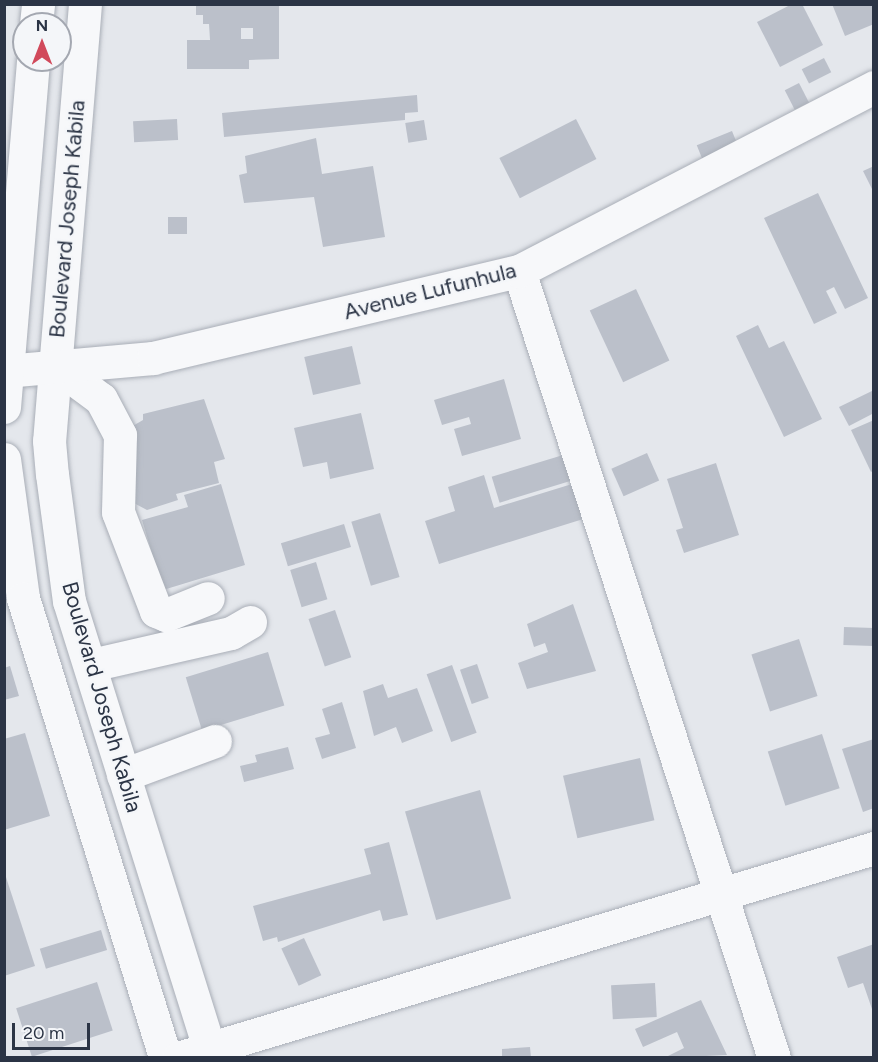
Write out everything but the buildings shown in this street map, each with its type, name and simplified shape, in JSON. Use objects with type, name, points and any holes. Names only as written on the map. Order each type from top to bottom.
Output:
[{"type":"street","name":"Boulevard Joseph Kabila","points":[[85,4],[55,365],[52,474],[69,601],[91,665],[123,775],[211,1053]]},
{"type":"street","name":"Boulevard Joseph Kabila","points":[[4,407],[32,72]]},
{"type":"street","name":"Avenue Lufunhula","points":[[6,371],[153,358],[519,271],[873,87]]},
{"type":"street","points":[[519,271],[774,1058]]},
{"type":"street","points":[[55,365],[101,399],[120,435],[118,512],[156,611],[166,615],[208,597]]},
{"type":"street","name":"Boulevard Joseph Kabila","points":[[4,459],[23,598],[165,1058]]},
{"type":"street","points":[[91,665],[231,633],[250,621]]},
{"type":"street","points":[[123,775],[215,741]]},
{"type":"street","points":[[178,1058],[211,1053],[873,848]]}]
